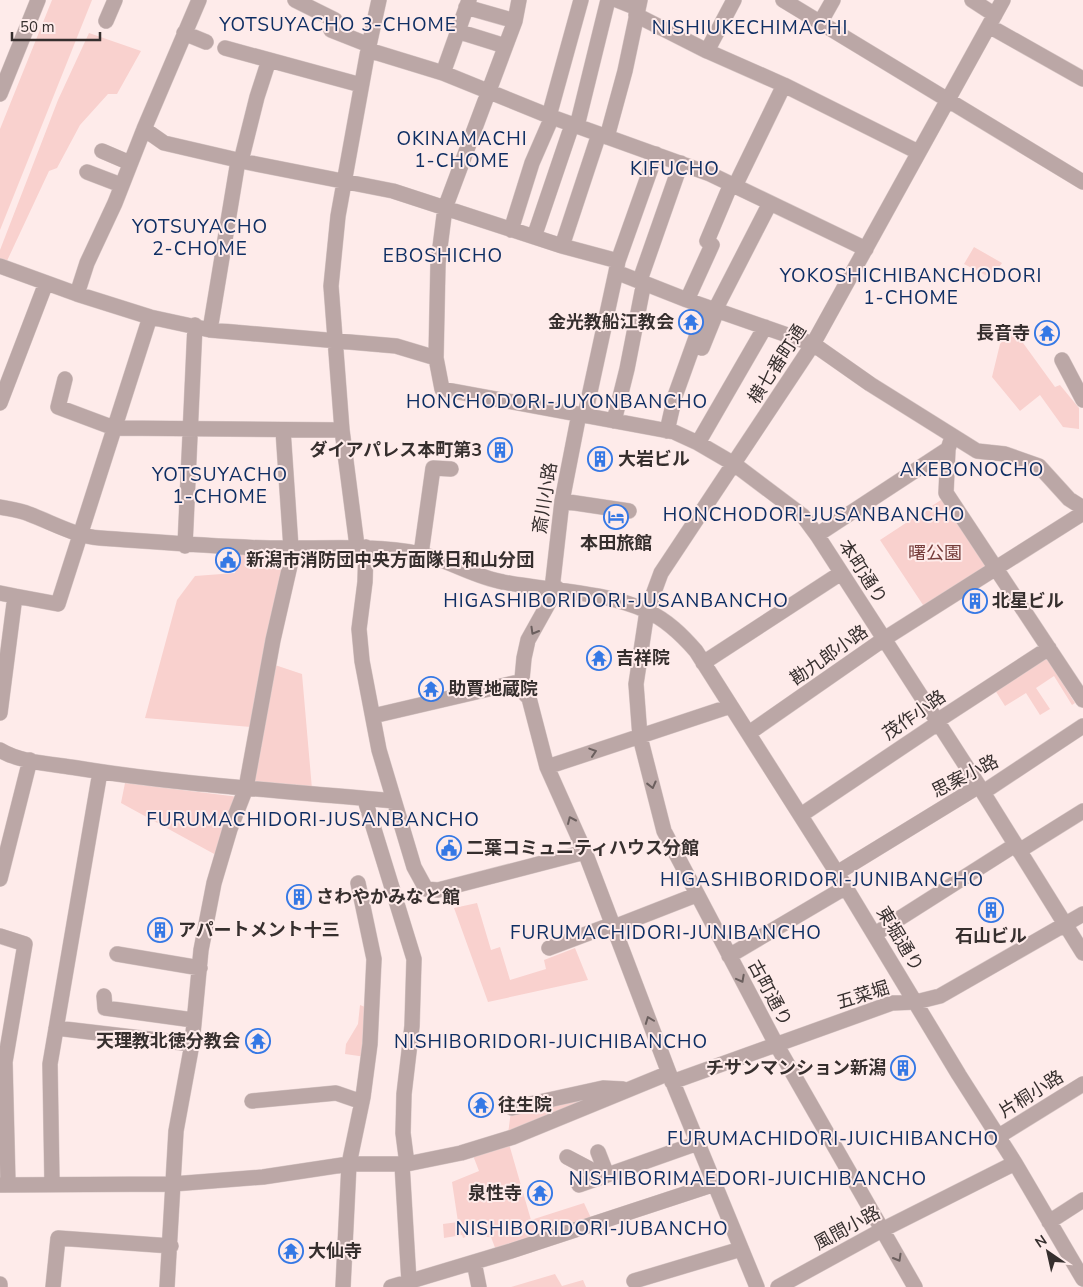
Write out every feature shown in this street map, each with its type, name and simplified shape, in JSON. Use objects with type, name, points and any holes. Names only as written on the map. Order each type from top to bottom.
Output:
[{"type":"street","points":[[0,94],[38,0]]},
{"type":"street","points":[[106,21],[115,0]]},
{"type":"street","points":[[77,294],[87,263],[199,0]]},
{"type":"street","points":[[295,0],[335,20],[331,30],[369,47],[489,90],[550,117],[656,154],[733,185],[866,249]]},
{"type":"street","points":[[379,0],[361,85],[346,182],[338,216],[331,286],[342,430],[362,546],[365,582],[359,629],[362,661],[379,750],[414,867],[426,889],[438,890],[585,852]]},
{"type":"street","points":[[2,270],[150,317],[195,325],[210,330],[396,346],[436,358],[438,263],[445,208],[515,21],[519,0]]},
{"type":"street","points":[[512,230],[532,163],[550,117],[581,0]]},
{"type":"street","points":[[534,237],[575,126],[608,0]]},
{"type":"street","points":[[617,0],[638,8],[707,51],[784,85],[918,152]]},
{"type":"street","points":[[707,51],[734,0]]},
{"type":"street","points":[[782,0],[1083,182]]},
{"type":"street","points":[[820,23],[833,0]]},
{"type":"street","points":[[972,0],[992,20],[1083,79]]},
{"type":"street","name":"横七番町通","points":[[647,611],[661,573],[814,344],[1003,0]]},
{"type":"street","points":[[443,73],[467,4],[515,21]]},
{"type":"street","points":[[562,246],[625,71],[638,8]]},
{"type":"street","points":[[458,31],[505,46]]},
{"type":"street","points":[[184,33],[206,42]]},
{"type":"street","points":[[225,48],[361,85]]},
{"type":"street","points":[[210,330],[240,161],[269,60]]},
{"type":"street","points":[[687,300],[712,245],[707,241],[784,85]]},
{"type":"street","points":[[144,129],[164,142],[240,161],[393,191],[562,246],[617,266],[642,281],[687,300],[814,344],[950,443],[977,451],[1006,454],[1039,466],[1069,499],[1083,507]]},
{"type":"street","points":[[102,150],[130,163]]},
{"type":"street","name":"斎川小路","points":[[554,589],[562,501],[582,414],[617,266],[656,154]]},
{"type":"street","points":[[614,422],[627,369],[642,281],[681,164]]},
{"type":"street","points":[[88,172],[121,185]]},
{"type":"street","points":[[667,431],[685,368],[694,370],[713,309],[770,203]]},
{"type":"street","points":[[0,403],[46,283]]},
{"type":"street","points":[[0,593],[58,604],[150,317]]},
{"type":"street","points":[[185,546],[188,428],[195,325]]},
{"type":"street","points":[[698,443],[765,327]]},
{"type":"street","name":"本町通り","points":[[436,358],[442,389],[667,431],[698,443],[734,464],[803,516],[817,534],[981,789],[1083,953]]},
{"type":"street","points":[[1062,360],[1083,400]]},
{"type":"street","points":[[65,379],[58,407],[114,428],[342,430]]},
{"type":"street","points":[[167,1287],[171,1246],[176,1131],[192,1044],[193,1020],[200,968],[214,884],[230,829],[246,788],[292,548],[283,430]]},
{"type":"street","points":[[817,534],[950,443]]},
{"type":"street","points":[[950,443],[946,494],[1083,700]]},
{"type":"street","points":[[421,554],[433,468],[451,469]]},
{"type":"street","points":[[562,501],[629,511]]},
{"type":"street","name":"東堀通り","points":[[0,507],[27,513],[80,535],[185,546],[292,548],[362,546],[421,554],[500,581],[554,589],[647,611],[676,630],[704,662],[801,815],[999,1136],[1083,1279]]},
{"type":"street","name":"勘九郎小路","points":[[749,733],[884,639],[997,568],[1083,507]]},
{"type":"street","points":[[704,662],[841,573]]},
{"type":"street","points":[[522,690],[524,658],[528,640],[554,589]]},
{"type":"street","points":[[0,714],[15,596]]},
{"type":"street","name":"古町通り","points":[[647,611],[636,684],[640,737],[664,831],[776,1044],[915,1287]]},
{"type":"street","name":"茂作小路","points":[[801,815],[1049,648]]},
{"type":"street","points":[[372,716],[514,683],[530,698],[547,767],[585,852],[671,1078],[757,1287]]},
{"type":"street","points":[[547,767],[731,706]]},
{"type":"street","name":"思案小路","points":[[837,873],[981,789],[1083,726]]},
{"type":"street","points":[[0,750],[30,760],[100,772],[365,800],[394,801]]},
{"type":"street","points":[[0,879],[30,760]]},
{"type":"street","points":[[52,1184],[50,1064],[100,772]]},
{"type":"street","points":[[365,800],[414,958],[412,1026],[404,1094],[403,1133],[404,1164],[418,1282]]},
{"type":"street","points":[[875,934],[1017,848],[1083,812]]},
{"type":"street","points":[[343,1287],[349,1164],[362,1102],[370,1044],[374,959],[358,883]]},
{"type":"street","points":[[729,956],[846,888]]},
{"type":"street","points":[[549,948],[696,895]]},
{"type":"street","name":"五菜堀","points":[[4,1184],[173,1184],[263,1176],[349,1164],[404,1164],[461,1153],[512,1137],[627,1089],[671,1078],[776,1044],[892,1002],[916,1002],[940,996],[1083,914]]},
{"type":"street","points":[[0,936],[25,944],[5,1062],[4,1184]]},
{"type":"street","points":[[117,954],[200,968]]},
{"type":"street","points":[[104,996],[105,1008],[193,1020]]},
{"type":"street","points":[[56,1028],[192,1044]]},
{"type":"street","name":"片桐小路","points":[[999,1136],[1083,1084]]},
{"type":"street","points":[[512,1108],[603,1088],[627,1089]]},
{"type":"street","points":[[252,1101],[336,1093],[362,1102]]},
{"type":"street","points":[[579,1185],[698,1144]]},
{"type":"street","points":[[598,1152],[605,1176]]},
{"type":"street","points":[[567,1157],[605,1176]]},
{"type":"street","name":"風間小路","points":[[778,1287],[882,1230],[1015,1163]]},
{"type":"street","points":[[391,1287],[418,1282],[715,1184]]},
{"type":"street","points":[[1049,1222],[1083,1200]]},
{"type":"street","points":[[53,1287],[58,1238],[171,1246]]},
{"type":"street","points":[[634,1282],[741,1249]]},
{"type":"street","points":[[474,1262],[479,1287]]},
{"type":"green space","points":[[52,0],[92,0],[0,230],[0,129]]},
{"type":"green space","points":[[89,33],[141,51],[117,94],[108,94],[80,125],[57,168],[49,171],[6,263],[0,261],[0,250],[58,100]]},
{"type":"green space","points":[[974,247],[1002,263],[991,278],[964,264]]},
{"type":"green space","points":[[1013,329],[1055,387],[1060,385],[1079,408],[1079,429],[1063,427],[1040,395],[1020,411],[992,377],[1000,344]]},
{"type":"green space","name":"曙公園","points":[[944,498],[989,566],[925,608],[880,540]]},
{"type":"green space","points":[[291,550],[251,727],[145,718],[177,600],[195,576],[235,573],[240,552]]},
{"type":"green space","points":[[1044,654],[1075,703],[1072,705],[1054,676],[1036,688],[1050,709],[1040,715],[1026,693],[1005,706],[993,687]]},
{"type":"green space","points":[[272,664],[302,674],[312,789],[250,786]]},
{"type":"green space","points":[[125,783],[239,797],[216,855],[121,803]]},
{"type":"green space","points":[[477,903],[491,950],[500,947],[510,980],[546,969],[544,960],[575,948],[588,980],[488,1002],[454,908]]},
{"type":"green space","points":[[360,1005],[365,1007],[366,1057],[345,1054],[346,1044],[358,1024]]},
{"type":"green space","points":[[608,1089],[508,1134],[511,1111]]},
{"type":"green space","points":[[509,1144],[531,1220],[584,1203],[592,1220],[497,1253],[491,1237],[487,1237],[485,1234],[478,1236],[476,1233],[463,1238],[462,1235],[444,1238],[443,1224],[458,1222],[452,1182],[479,1171],[472,1153]]},
{"type":"green space","points":[[555,1274],[562,1286],[583,1280],[586,1287],[511,1287]]},
{"type":"place","name":"金光教船江教会","points":[[691,322]]},
{"type":"place","name":"長音寺","points":[[1047,333]]},
{"type":"place","name":"ダイアパレス本町第3","points":[[500,450]]},
{"type":"place","name":"大岩ビル","points":[[600,459]]},
{"type":"place","name":"本田旅館","points":[[616,517]]},
{"type":"place","name":"新潟市消防団中央方面隊日和山分団","points":[[228,560]]},
{"type":"place","name":"北星ビル","points":[[975,601]]},
{"type":"place","name":"吉祥院","points":[[599,658]]},
{"type":"place","name":"助賈地蔵院","points":[[431,689]]},
{"type":"place","name":"二葉コミュニティハウス分館","points":[[449,848]]},
{"type":"place","name":"さわやかみなと館","points":[[299,897]]},
{"type":"place","name":"石山ビル","points":[[991,910]]},
{"type":"place","name":"アパートメント十三","points":[[160,930]]},
{"type":"place","name":"天理教北徳分教会","points":[[258,1041]]},
{"type":"place","name":"チサンマンション新潟","points":[[903,1068]]},
{"type":"place","name":"往生院","points":[[481,1105]]},
{"type":"place","name":"泉性寺","points":[[540,1193]]},
{"type":"place","name":"大仙寺","points":[[291,1251]]},
{"type":"district","name":"YOTSUYACHO 3-CHOME","points":[[338,25]]},
{"type":"district","name":"NISHIUKECHIMACHI","points":[[750,28]]},
{"type":"district","name":"OKINAMACHI 1-CHOME","points":[[462,150]]},
{"type":"district","name":"KIFUCHO","points":[[675,169]]},
{"type":"district","name":"YOTSUYACHO 2-CHOME","points":[[200,238]]},
{"type":"district","name":"EBOSHICHO","points":[[443,256]]},
{"type":"district","name":"YOKOSHICHIBANCHODORI 1-CHOME","points":[[911,287]]},
{"type":"district","name":"HONCHODORI-JUYONBANCHO","points":[[557,402]]},
{"type":"district","name":"AKEBONOCHO","points":[[972,470]]},
{"type":"district","name":"YOTSUYACHO 1-CHOME","points":[[220,486]]},
{"type":"district","name":"HONCHODORI-JUSANBANCHO","points":[[814,515]]},
{"type":"district","name":"HIGASHIBORIDORI-JUSANBANCHO","points":[[616,601]]},
{"type":"district","name":"FURUMACHIDORI-JUSANBANCHO","points":[[313,820]]},
{"type":"district","name":"HIGASHIBORIDORI-JUNIBANCHO","points":[[822,880]]},
{"type":"district","name":"FURUMACHIDORI-JUNIBANCHO","points":[[666,933]]},
{"type":"district","name":"NISHIBORIDORI-JUICHIBANCHO","points":[[551,1042]]},
{"type":"district","name":"FURUMACHIDORI-JUICHIBANCHO","points":[[833,1139]]},
{"type":"district","name":"NISHIBORIMAEDORI-JUICHIBANCHO","points":[[748,1179]]},
{"type":"district","name":"NISHIBORIDORI-JUBANCHO","points":[[592,1229]]}]
